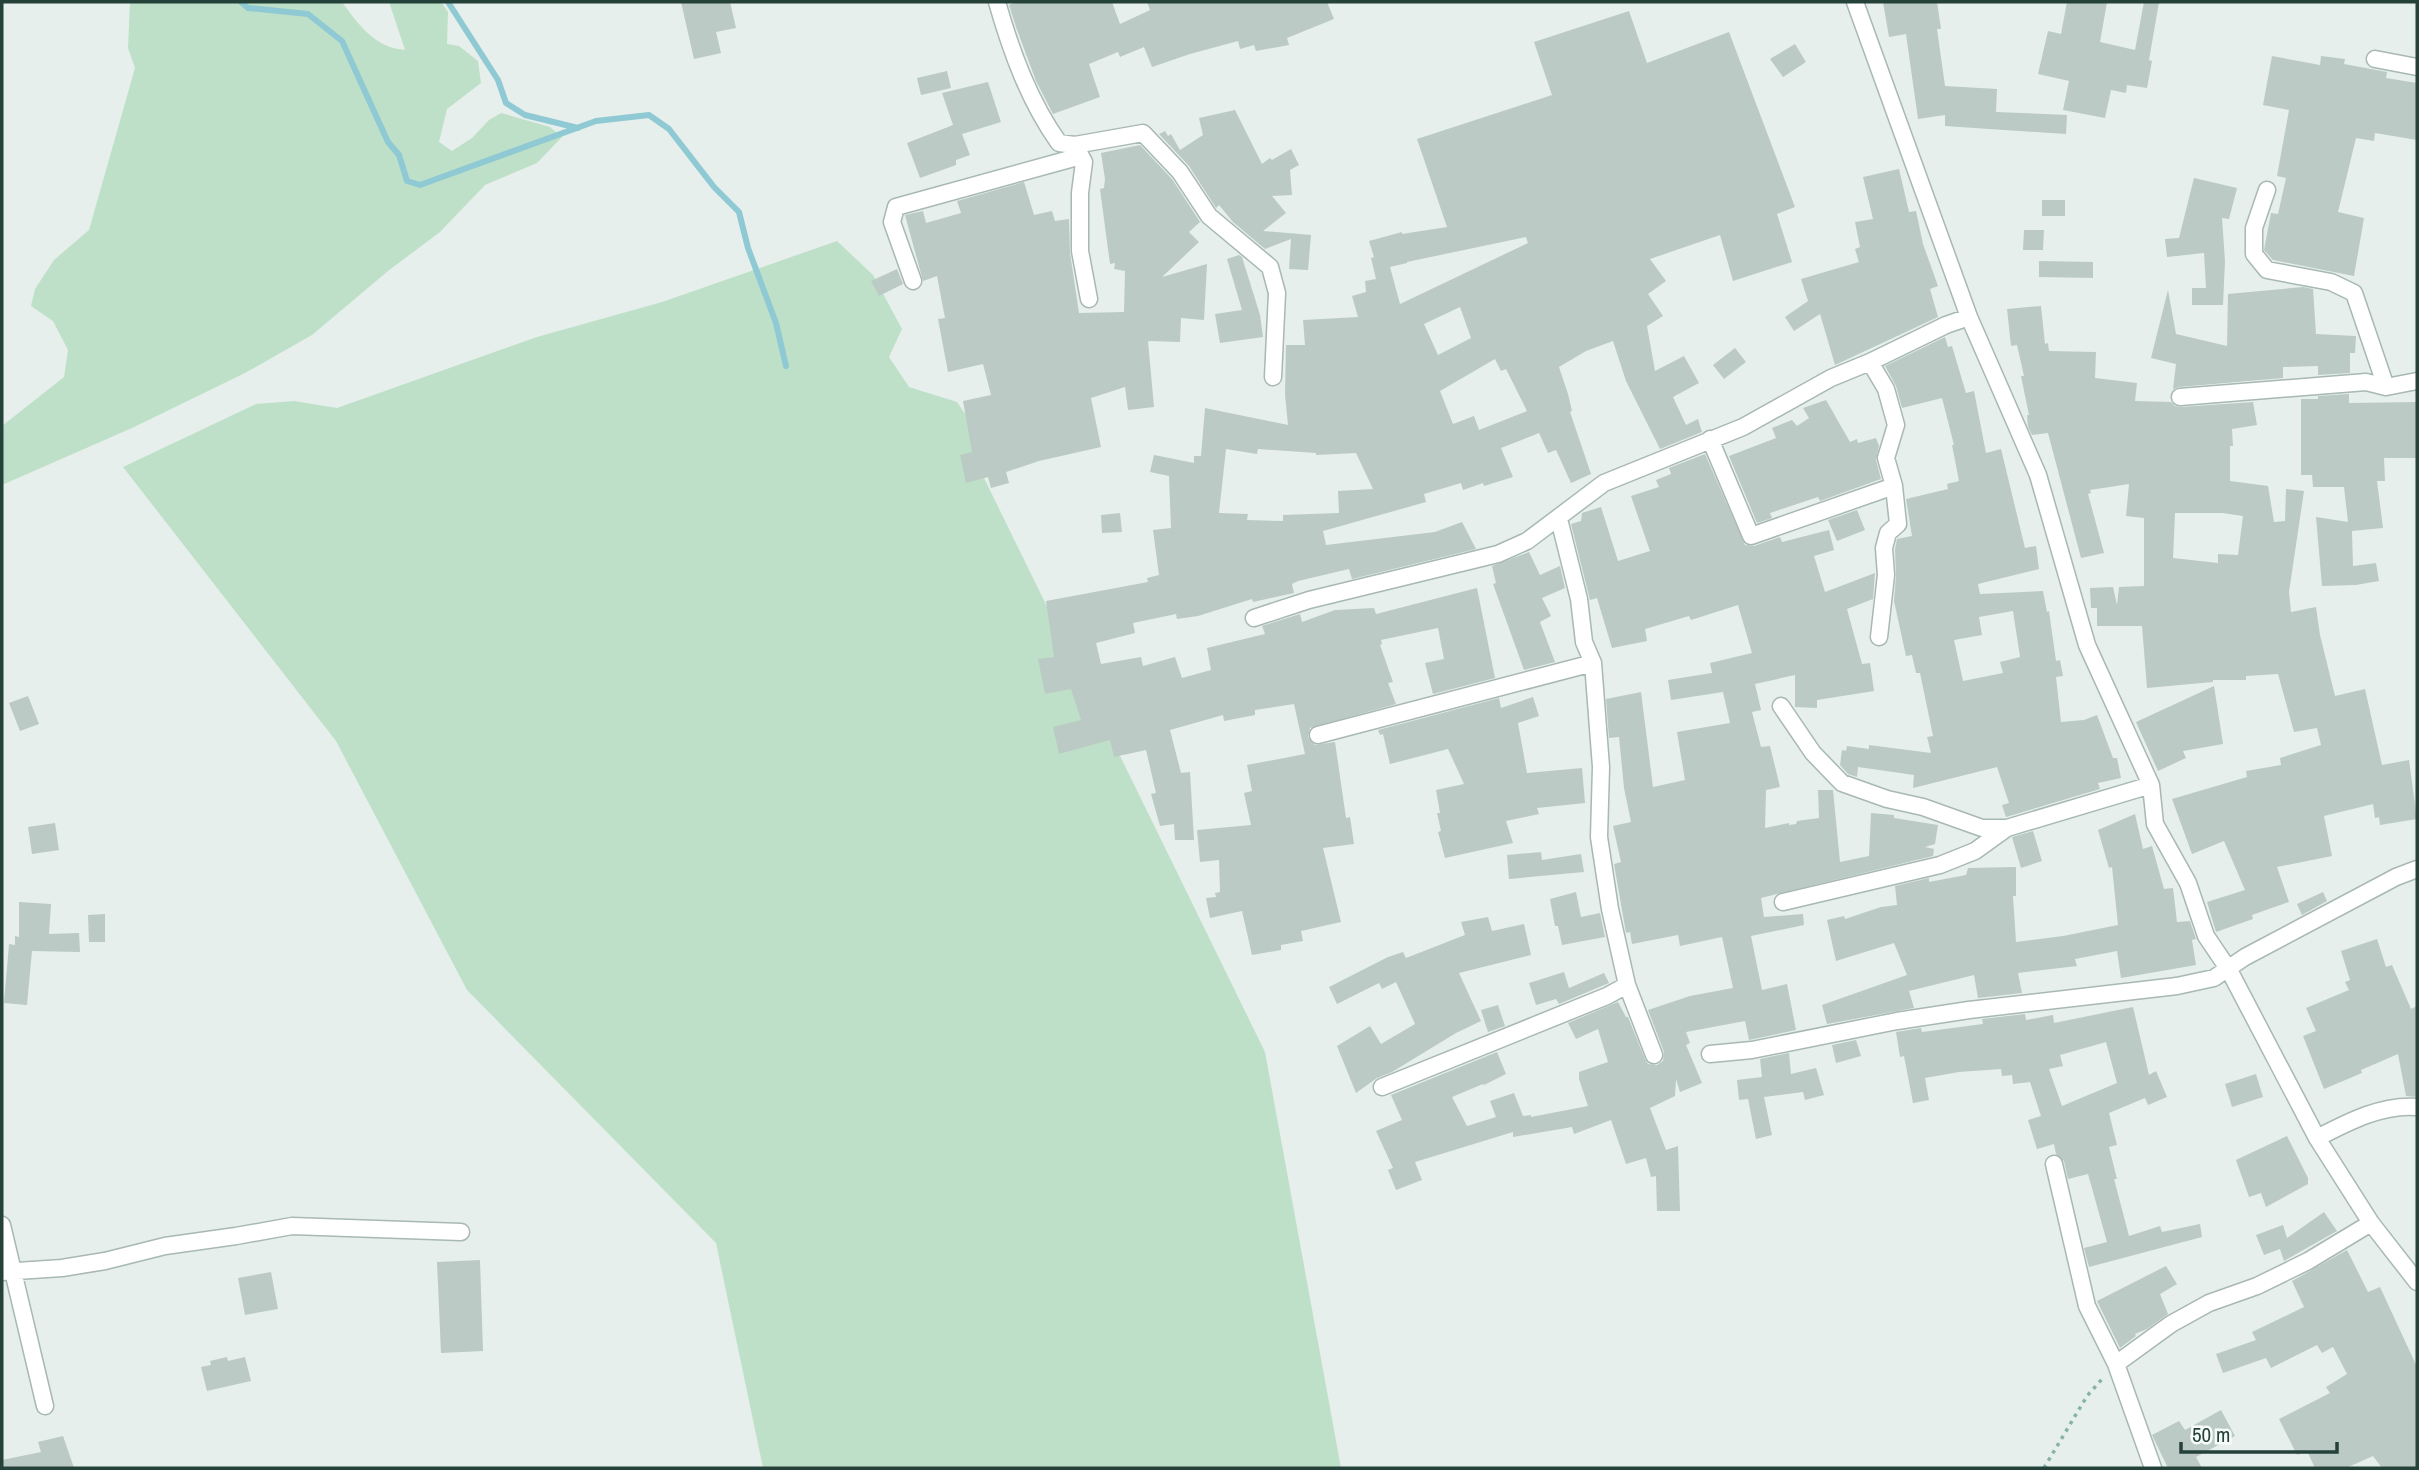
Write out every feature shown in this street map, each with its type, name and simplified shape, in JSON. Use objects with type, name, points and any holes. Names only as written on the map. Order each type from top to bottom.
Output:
[{"type":"street","points":[[997,2],[1016,59],[1042,119],[1059,143],[1078,151],[1084,162],[1080,193],[1080,251],[1089,299]]},
{"type":"street","points":[[1855,2],[1969,317],[2038,475],[2087,645],[2151,785],[2155,824],[2188,883],[2206,936],[2229,970],[2317,1138],[2371,1223],[2417,1282]]},
{"type":"street","points":[[2375,59],[2417,68]]},
{"type":"street","points":[[913,281],[892,222],[896,207],[1143,133],[1180,172],[1209,216],[1270,267],[1277,293],[1273,377]]},
{"type":"street","points":[[2267,190],[2254,228],[2254,254],[2267,270],[2331,282],[2354,293],[2386,387]]},
{"type":"street","points":[[1254,618],[1309,600],[1498,554],[1527,541],[1604,483],[1743,427],[1831,378],[1969,317]]},
{"type":"street","points":[[1870,362],[1886,389],[1896,425],[1886,458],[1894,486],[1898,524],[1888,533],[1884,548],[1886,575],[1879,637]]},
{"type":"street","points":[[2180,397],[2366,382],[2386,387],[2417,381]]},
{"type":"street","points":[[1710,439],[1751,536],[1894,486]]},
{"type":"street","points":[[1559,519],[1578,599],[1584,642],[1593,663],[1601,767],[1599,837],[1610,909],[1627,985],[1654,1055]]},
{"type":"street","points":[[1318,735],[1593,663]]},
{"type":"street","points":[[1780,706],[1813,753],[1842,783],[1982,828],[2007,828],[2151,785]]},
{"type":"street","points":[[1783,902],[1940,865],[1975,851],[2007,828]]},
{"type":"street","points":[[1710,1054],[1752,1050],[1897,1021],[1969,1010],[2177,986],[2214,978],[2245,957],[2396,877],[2417,869]]},
{"type":"street","points":[[1382,1087],[1607,996],[1627,985]]},
{"type":"street","points":[[2317,1138],[2358,1118],[2403,1107],[2417,1107]]},
{"type":"street","points":[[2054,1164],[2087,1306],[2116,1364],[2153,1468]]},
{"type":"street","points":[[2116,1364],[2171,1324],[2209,1303],[2257,1286],[2308,1261],[2371,1223]]},
{"type":"street","points":[[2,1225],[7,1271],[45,1406]]},
{"type":"street","points":[[7,1271],[62,1268],[166,1246],[292,1226],[461,1232]]},
{"type":"path","points":[[2044,1468],[2087,1396],[2116,1364]]},
{"type":"green space","points":[[130,2],[342,2],[368,34],[385,45],[405,50],[389,2],[441,2],[448,12],[447,44],[459,46],[478,61],[481,83],[447,109],[439,142],[452,151],[501,113],[550,127],[562,137],[537,163],[485,185],[440,232],[388,271],[312,335],[245,373],[132,428],[2,485],[2,426],[64,377],[68,350],[53,321],[31,306],[35,289],[54,260],[89,230],[135,68],[128,48]]},
{"type":"green space","points":[[837,241],[873,275],[902,329],[889,357],[909,387],[957,402],[974,427],[984,478],[1265,1052],[1341,1468],[763,1468],[716,1243],[467,990],[336,741],[123,467],[256,404],[294,401],[337,408],[537,337],[662,302]]},
{"type":"building","points":[[681,2],[730,2],[736,28],[716,32],[721,53],[694,59]]},
{"type":"building","points":[[1016,2],[1112,2],[1120,24],[1150,10],[1147,2],[1327,2],[1334,19],[1287,38],[1289,45],[1256,51],[1254,45],[1240,49],[1238,41],[1152,67],[1144,47],[1120,57],[1118,52],[1089,64],[1100,97],[1053,114],[1036,81],[1016,27],[1009,5]]},
{"type":"building","points":[[1883,2],[1937,2],[1941,29],[1937,29],[1945,86],[1997,89],[1996,112],[2067,115],[2066,134],[1945,126],[1945,115],[1918,119],[1906,34],[1889,37]]},
{"type":"building","points":[[2067,2],[2107,2],[2100,42],[2135,50],[2144,2],[2159,2],[2147,88],[2127,85],[2126,93],[2111,90],[2105,118],[2063,110],[2069,81],[2038,74],[2048,31],[2061,34]]},
{"type":"building","points":[[1629,11],[1647,63],[1729,32],[1795,207],[1777,214],[1792,262],[1733,281],[1720,235],[1650,259],[1666,281],[1648,294],[1663,316],[1647,326],[1655,371],[1684,356],[1699,383],[1673,397],[1686,425],[1698,419],[1702,432],[1660,449],[1626,381],[1613,341],[1586,351],[1559,367],[1568,394],[1570,412],[1591,474],[1571,483],[1556,450],[1548,453],[1539,433],[1501,448],[1513,477],[1463,490],[1461,483],[1424,494],[1426,502],[1323,531],[1326,545],[1435,532],[1462,522],[1476,549],[1352,579],[1349,569],[1298,581],[1292,584],[1294,593],[1253,602],[1252,599],[1198,616],[1177,619],[1176,614],[1133,623],[1135,633],[1096,643],[1101,664],[1141,657],[1143,666],[1175,657],[1182,678],[1211,670],[1207,648],[1265,634],[1262,626],[1300,614],[1302,622],[1335,610],[1374,608],[1376,614],[1477,588],[1495,678],[1433,694],[1425,663],[1444,659],[1438,628],[1381,640],[1380,645],[1393,682],[1388,683],[1396,704],[1310,728],[1308,737],[1315,745],[1335,742],[1346,818],[1350,817],[1354,844],[1323,848],[1341,922],[1301,931],[1303,941],[1281,945],[1281,950],[1252,955],[1242,911],[1210,918],[1206,898],[1216,897],[1215,893],[1220,892],[1219,860],[1200,862],[1197,830],[1251,825],[1244,793],[1252,791],[1247,765],[1305,754],[1294,704],[1255,710],[1255,715],[1224,721],[1223,715],[1170,730],[1181,773],[1190,772],[1194,840],[1175,840],[1174,824],[1160,826],[1151,794],[1156,793],[1146,750],[1114,757],[1110,740],[1059,754],[1053,727],[1081,720],[1071,689],[1045,694],[1038,659],[1054,657],[1046,601],[1148,582],[1147,578],[1159,575],[1153,530],[1171,528],[1169,476],[1150,472],[1154,455],[1194,463],[1194,456],[1201,456],[1205,408],[1288,425],[1285,395],[1286,345],[1305,345],[1303,320],[1358,317],[1352,296],[1366,292],[1365,281],[1376,279],[1369,241],[1402,232],[1447,227],[1417,139],[1552,95],[1534,42]],"holes":[[[1526,237],[1528,243],[1400,304],[1390,267]],[[1460,307],[1471,338],[1438,355],[1424,324]],[[1495,359],[1501,371],[1506,369],[1527,411],[1479,430],[1474,416],[1453,424],[1440,391]],[[1226,449],[1257,454],[1258,449],[1316,455],[1356,453],[1373,489],[1338,491],[1339,513],[1283,515],[1283,521],[1247,520],[1248,514],[1219,513]]]},
{"type":"building","points":[[1795,44],[1806,62],[1783,77],[1770,59]]},
{"type":"building","points":[[2272,56],[2320,65],[2321,56],[2345,59],[2344,64],[2387,72],[2386,78],[2417,83],[2417,140],[2375,133],[2374,141],[2356,138],[2338,212],[2364,218],[2354,276],[2273,260],[2264,250],[2271,213],[2278,214],[2286,178],[2277,176],[2289,110],[2263,105]]},
{"type":"building","points":[[947,71],[951,88],[921,95],[917,78]]},
{"type":"building","points":[[988,82],[1001,122],[962,134],[970,155],[956,160],[956,165],[920,178],[907,143],[953,125],[942,93]]},
{"type":"building","points":[[1235,110],[1262,164],[1291,149],[1299,165],[1290,170],[1292,195],[1272,196],[1286,213],[1263,231],[1311,235],[1308,270],[1289,269],[1291,239],[1265,249],[1233,222],[1219,205],[1216,208],[1189,166],[1159,134],[1165,131],[1168,136],[1171,134],[1180,150],[1203,135],[1199,118]]},
{"type":"building","points":[[1140,145],[1172,179],[1200,222],[1189,232],[1199,242],[1162,277],[1207,264],[1204,320],[1181,318],[1180,342],[1148,341],[1154,407],[1128,410],[1125,387],[1091,398],[1101,447],[1039,461],[1006,472],[1009,483],[991,488],[988,477],[966,483],[960,455],[972,452],[963,401],[991,395],[983,364],[948,372],[938,319],[945,318],[937,276],[923,281],[905,215],[923,211],[926,223],[961,213],[957,201],[1024,182],[1034,215],[1052,211],[1055,221],[1069,219],[1070,253],[1079,313],[1124,312],[1125,271],[1114,269],[1115,263],[1110,264],[1100,189],[1104,188],[1105,179],[1101,153]]},
{"type":"building","points":[[1899,169],[1909,212],[1916,211],[1923,244],[1938,286],[1930,289],[1938,317],[1835,365],[1820,314],[1794,331],[1785,317],[1808,301],[1801,279],[1859,262],[1855,249],[1860,247],[1855,222],[1873,219],[1863,177]]},
{"type":"building","points":[[2194,178],[2237,188],[2229,219],[2222,218],[2225,261],[2223,305],[2192,305],[2192,288],[2206,288],[2204,253],[2167,257],[2165,239],[2179,238]]},
{"type":"building","points":[[2042,200],[2065,200],[2065,216],[2042,216]]},
{"type":"building","points":[[2024,230],[2044,230],[2043,250],[2023,250]]},
{"type":"building","points":[[1239,255],[1242,257],[1260,315],[1263,337],[1220,343],[1215,314],[1242,310],[1227,259]]},
{"type":"building","points":[[2039,261],[2093,262],[2093,278],[2039,277]]},
{"type":"building","points":[[897,269],[903,284],[879,296],[871,281]]},
{"type":"building","points":[[2303,287],[2313,289],[2316,334],[2356,336],[2355,353],[2350,353],[2350,373],[2318,375],[2318,366],[2283,367],[2283,378],[2173,389],[2176,364],[2151,358],[2168,290],[2176,334],[2227,346],[2228,294]]},
{"type":"building","points":[[2041,306],[2045,344],[2048,343],[2049,351],[2096,352],[2095,378],[2137,383],[2135,401],[2171,402],[2181,407],[2253,402],[2257,425],[2232,429],[2230,481],[2268,486],[2274,522],[2285,521],[2286,489],[2304,491],[2289,592],[2291,612],[2316,607],[2335,696],[2365,689],[2382,765],[2409,760],[2417,819],[2380,825],[2379,817],[2375,818],[2373,804],[2324,816],[2332,856],[2277,867],[2289,902],[2252,915],[2253,919],[2216,932],[2207,902],[2245,890],[2224,841],[2192,854],[2172,799],[2247,777],[2246,771],[2281,765],[2280,758],[2321,745],[2317,728],[2294,732],[2278,674],[2246,676],[2246,680],[2213,680],[2147,688],[2142,626],[2097,626],[2097,608],[2091,608],[2090,588],[2113,587],[2117,605],[2119,587],[2144,586],[2144,518],[2126,516],[2129,484],[2090,490],[2091,493],[2088,494],[2104,553],[2081,558],[2048,433],[2032,435],[2028,427],[2029,415],[2021,376],[2024,376],[2017,345],[2011,346],[2007,309]],"holes":[[[2175,513],[2243,516],[2238,555],[2218,554],[2218,563],[2173,558]]]},
{"type":"building","points":[[1945,337],[1948,347],[1952,346],[1966,393],[1974,391],[1986,453],[2001,449],[2025,548],[2036,546],[2039,569],[1978,584],[1980,594],[2043,591],[2047,612],[2049,611],[2056,661],[2060,660],[2063,676],[2056,677],[2061,722],[2084,720],[2097,715],[2113,758],[2117,758],[2121,778],[2098,783],[2100,789],[2006,817],[2002,805],[2009,803],[1997,767],[1913,788],[1914,775],[1858,767],[1857,777],[1848,774],[1840,765],[1842,750],[1846,751],[1847,746],[1869,749],[1869,745],[1931,753],[1927,737],[1933,736],[1920,673],[1916,673],[1912,655],[1906,656],[1894,601],[1895,549],[1897,539],[1912,536],[1906,499],[1948,489],[1947,484],[1959,481],[1954,445],[1942,398],[1902,408],[1896,386],[1885,366]],"holes":[[[2013,611],[2020,657],[2000,662],[2003,673],[1963,681],[1954,640],[1982,635],[1979,617]]]},
{"type":"building","points":[[1735,348],[1746,362],[1724,379],[1713,365]]},
{"type":"building","points":[[2349,394],[2349,403],[2417,402],[2417,458],[2384,458],[2385,481],[2377,481],[2383,528],[2352,531],[2353,566],[2376,563],[2379,581],[2322,586],[2316,517],[2348,522],[2344,487],[2313,487],[2312,475],[2301,475],[2301,399]]},
{"type":"building","points":[[1826,400],[1850,442],[1857,439],[1858,443],[1876,438],[1879,446],[1876,460],[1881,479],[1820,501],[1818,497],[1770,513],[1772,518],[1757,523],[1729,456],[1776,438],[1772,428],[1792,420],[1797,426],[1809,418],[1803,408]]},
{"type":"building","points":[[1705,454],[1745,545],[1754,546],[1780,537],[1782,542],[1829,530],[1834,550],[1814,556],[1825,592],[1875,573],[1873,599],[1847,609],[1862,664],[1870,663],[1874,691],[1817,700],[1817,708],[1795,707],[1795,675],[1755,684],[1761,710],[1752,712],[1761,747],[1770,746],[1780,787],[1766,790],[1765,828],[1819,818],[1818,790],[1833,790],[1840,862],[1869,856],[1871,813],[1938,825],[1935,844],[1925,847],[1934,849],[1933,856],[1761,898],[1764,917],[1803,914],[1804,925],[1751,936],[1762,990],[1787,984],[1796,1030],[1749,1040],[1745,1021],[1686,1032],[1690,1043],[1686,1045],[1702,1083],[1680,1092],[1676,1079],[1675,1096],[1650,1108],[1666,1150],[1678,1146],[1680,1211],[1657,1211],[1656,1176],[1651,1177],[1646,1158],[1626,1164],[1611,1120],[1574,1134],[1572,1127],[1513,1137],[1513,1132],[1415,1162],[1422,1180],[1396,1190],[1388,1170],[1393,1168],[1376,1131],[1402,1120],[1391,1095],[1497,1052],[1506,1074],[1452,1097],[1467,1126],[1496,1117],[1490,1101],[1514,1093],[1523,1116],[1531,1117],[1588,1106],[1579,1072],[1608,1062],[1598,1029],[1576,1039],[1568,1023],[1618,1002],[1628,1017],[1648,1064],[1657,1065],[1663,1061],[1664,1052],[1648,1010],[1690,996],[1733,988],[1722,937],[1680,946],[1678,935],[1632,944],[1630,932],[1626,933],[1614,864],[1621,862],[1613,826],[1631,822],[1624,788],[1619,737],[1609,738],[1606,699],[1641,692],[1653,787],[1685,780],[1677,732],[1730,723],[1723,692],[1671,700],[1668,680],[1712,673],[1710,663],[1752,653],[1738,605],[1691,620],[1689,616],[1645,629],[1647,641],[1612,648],[1597,598],[1590,600],[1571,524],[1581,521],[1582,513],[1601,507],[1618,561],[1650,551],[1631,496],[1659,487],[1656,480],[1671,474],[1669,468]]},
{"type":"building","points":[[1857,510],[1865,530],[1837,541],[1828,520]]},
{"type":"building","points":[[1120,513],[1122,532],[1102,533],[1101,515]]},
{"type":"building","points":[[1529,552],[1540,575],[1560,566],[1565,588],[1542,598],[1551,616],[1540,622],[1555,662],[1524,670],[1493,584],[1496,583],[1492,566]]},
{"type":"building","points":[[2214,686],[2223,744],[2183,751],[2186,758],[2158,771],[2136,722]]},
{"type":"building","points":[[28,696],[39,724],[20,731],[9,703]]},
{"type":"building","points":[[1533,697],[1539,716],[1518,723],[1527,773],[1582,768],[1585,803],[1537,808],[1539,814],[1506,821],[1513,843],[1445,858],[1438,832],[1441,831],[1436,790],[1464,784],[1448,749],[1390,764],[1383,734],[1380,735],[1378,730],[1499,698],[1501,708]]},
{"type":"building","points":[[2135,814],[2143,849],[2152,846],[2164,889],[2173,888],[2177,922],[2190,921],[2196,939],[2192,940],[2196,965],[2121,978],[2117,951],[2075,959],[2077,966],[2018,973],[2022,993],[1978,998],[1974,975],[1909,991],[1914,1008],[1827,1024],[1822,1005],[1907,975],[1894,943],[1836,961],[1827,920],[1844,916],[1845,919],[1881,907],[1897,905],[1895,886],[1929,878],[1929,882],[1966,875],[1968,868],[2016,867],[2016,896],[2013,896],[2016,942],[2118,925],[2112,867],[2109,868],[2098,830]]},
{"type":"building","points":[[55,823],[59,850],[32,854],[28,827]]},
{"type":"building","points":[[2033,831],[2042,861],[2021,868],[2012,837]]},
{"type":"building","points":[[1541,852],[1542,860],[1581,854],[1584,872],[1509,879],[1507,855]]},
{"type":"building","points":[[1576,892],[1581,917],[1600,913],[1605,937],[1562,945],[1550,899]]},
{"type":"building","points":[[2323,892],[2327,901],[2302,915],[2297,904]]},
{"type":"building","points":[[19,902],[51,904],[49,934],[79,933],[80,952],[32,951],[27,1005],[4,1003],[9,944],[15,945],[15,936],[19,937]]},
{"type":"building","points":[[105,914],[105,942],[89,942],[88,915]]},
{"type":"building","points":[[1488,917],[1492,931],[1524,924],[1531,955],[1459,973],[1481,1021],[1377,1078],[1356,1093],[1337,1046],[1370,1026],[1381,1044],[1415,1024],[1396,982],[1382,989],[1379,983],[1337,1004],[1329,987],[1388,957],[1403,952],[1406,958],[1465,935],[1461,922]]},
{"type":"building","points":[[2377,939],[2386,967],[2392,965],[2411,1009],[2417,1006],[2417,1097],[2406,1096],[2398,1054],[2324,1089],[2303,1036],[2316,1031],[2306,1008],[2349,990],[2345,982],[2350,980],[2341,951]]},
{"type":"building","points":[[1564,972],[1569,988],[1604,973],[1609,983],[1559,1004],[1556,999],[1536,1005],[1529,983]]},
{"type":"building","points":[[1498,1005],[1505,1026],[1488,1032],[1481,1010]]},
{"type":"building","points":[[2133,1007],[2149,1075],[2156,1071],[2167,1097],[2148,1105],[2145,1098],[2109,1113],[2117,1145],[2109,1147],[2117,1179],[2114,1179],[2129,1236],[2160,1226],[2162,1232],[2200,1224],[2202,1237],[2089,1267],[2084,1248],[2107,1242],[2088,1174],[2068,1179],[2064,1161],[2056,1154],[2054,1144],[2037,1149],[2028,1120],[2041,1116],[2030,1082],[2013,1084],[2012,1075],[2002,1076],[2001,1069],[1925,1078],[1929,1100],[1913,1103],[1904,1056],[1900,1057],[1896,1032],[1921,1028],[1922,1032],[1983,1024],[1982,1019],[2025,1014],[2026,1020],[2053,1015],[2054,1023]],"holes":[[[2106,1042],[2117,1083],[2062,1106],[2049,1069],[2063,1066],[2060,1055]]]},
{"type":"building","points":[[1856,1040],[1861,1056],[1836,1063],[1832,1045]]},
{"type":"building","points":[[1789,1053],[1791,1074],[1816,1068],[1824,1095],[1805,1100],[1803,1092],[1764,1097],[1772,1135],[1756,1139],[1748,1099],[1739,1100],[1737,1080],[1762,1077],[1760,1059]]},
{"type":"building","points":[[2256,1074],[2263,1097],[2232,1107],[2225,1084]]},
{"type":"building","points":[[2287,1136],[2308,1178],[2308,1184],[2266,1207],[2261,1193],[2249,1197],[2236,1160]]},
{"type":"building","points":[[2324,1212],[2337,1231],[2284,1261],[2280,1249],[2264,1255],[2256,1235],[2283,1225],[2287,1238]]},
{"type":"building","points":[[2347,1250],[2368,1292],[2380,1287],[2417,1367],[2417,1468],[2382,1468],[2373,1456],[2346,1468],[2315,1468],[2307,1451],[2297,1455],[2279,1419],[2330,1393],[2326,1387],[2347,1374],[2333,1347],[2322,1353],[2317,1345],[2271,1368],[2266,1358],[2223,1373],[2216,1354],[2256,1340],[2252,1332],[2304,1307],[2292,1281]]},
{"type":"building","points":[[480,1260],[483,1351],[441,1353],[437,1262]]},
{"type":"building","points":[[2166,1266],[2177,1284],[2160,1294],[2168,1314],[2135,1334],[2136,1336],[2120,1348],[2097,1301]]},
{"type":"building","points":[[271,1272],[278,1309],[245,1315],[238,1278]]},
{"type":"building","points":[[227,1357],[228,1361],[245,1357],[251,1381],[207,1391],[201,1367],[211,1365],[210,1361]]},
{"type":"building","points":[[2221,1410],[2235,1436],[2196,1457],[2202,1468],[2168,1468],[2152,1435],[2179,1421],[2185,1430]]},
{"type":"building","points":[[63,1436],[74,1468],[2,1468],[2,1460],[41,1452],[38,1442]]},
{"type":"waterway","points":[[241,2],[248,8],[308,14],[342,41],[388,142],[399,155],[407,181],[420,185],[596,121],[649,115],[669,129],[714,187],[739,212],[748,248],[776,323],[786,366]]},
{"type":"waterway","points":[[448,2],[498,80],[506,103],[525,115],[578,128]]}]
